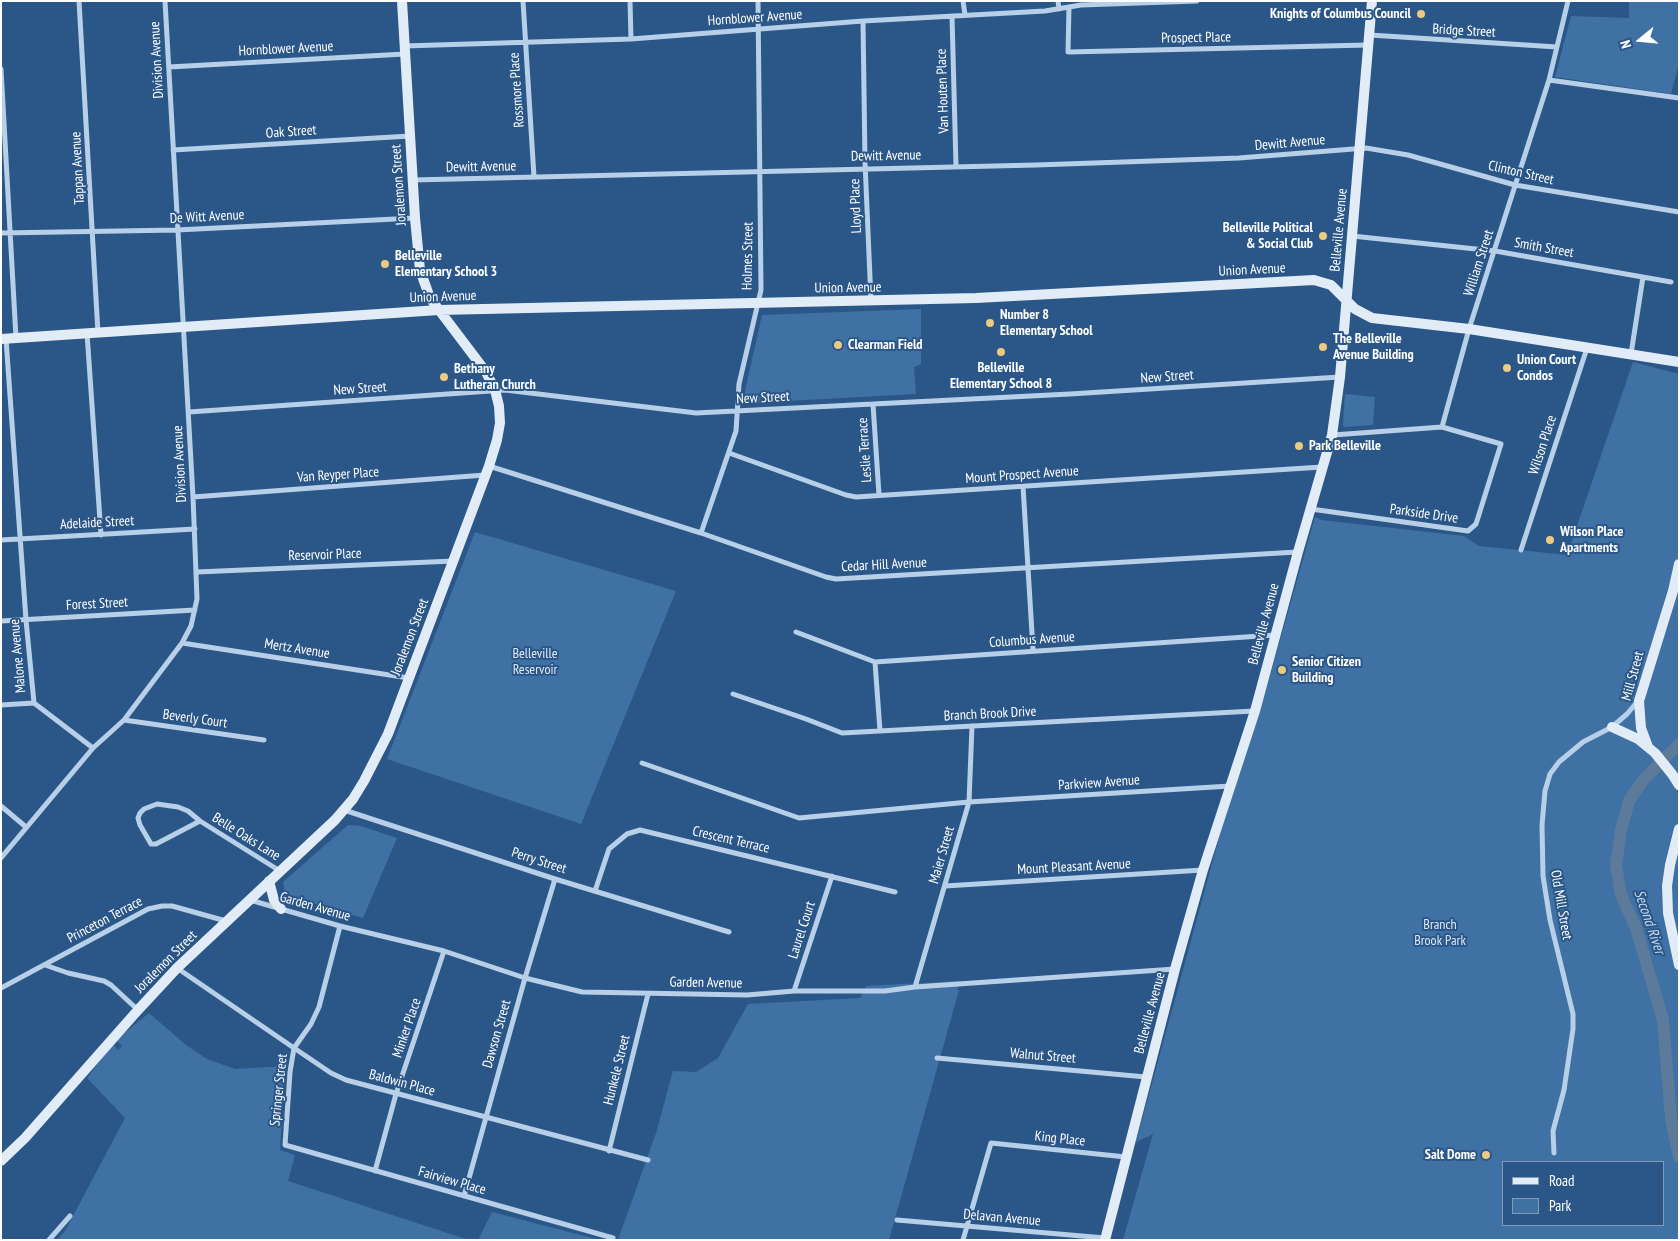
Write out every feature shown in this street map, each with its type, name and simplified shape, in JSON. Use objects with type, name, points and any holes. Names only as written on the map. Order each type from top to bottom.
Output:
[{"type":"street","name":"Tappan Avenue","points":[[79,1],[98,333]]},
{"type":"street","name":"Division Avenue","points":[[1,858],[93,748],[124,720],[182,643],[195,610],[197,572],[195,529],[189,412],[182,328],[165,1]]},
{"type":"street","name":"Joralemon Street","points":[[1,1161],[25,1138],[177,968],[343,810],[360,787],[388,734],[487,470],[500,423],[499,406],[495,390],[486,372],[430,298],[420,270],[412,180],[402,1]]},
{"type":"street","name":"Rossmore Place","points":[[523,1],[534,177]]},
{"type":"street","points":[[630,1],[631,39]]},
{"type":"street","name":"Holmes Street","points":[[702,533],[736,431],[739,384],[761,290],[758,1]]},
{"type":"street","points":[[963,1],[965,15]]},
{"type":"street","points":[[1058,1],[1059,9]]},
{"type":"street","name":"Hornblower Avenue","points":[[168,67],[526,42],[631,39],[863,21],[1045,11],[1069,7],[1197,1]]},
{"type":"street","name":"Belleville Avenue","points":[[1105,1239],[1175,969],[1203,870],[1255,711],[1332,435],[1340,377],[1372,1]]},
{"type":"street","name":"William Street","points":[[1442,427],[1469,329],[1549,80],[1568,1]]},
{"type":"street","name":"Prospect Place","points":[[1069,7],[1068,52],[1369,40]]},
{"type":"street","name":"Van Houten Place","points":[[952,16],[956,166]]},
{"type":"street","name":"Lloyd Place","points":[[863,21],[871,301]]},
{"type":"street","name":"Bridge Street","points":[[1369,40],[1557,47]]},
{"type":"street","name":"Malone Avenue","points":[[1,69],[10,232],[8,339],[26,620],[34,703]]},
{"type":"street","points":[[1549,80],[1679,98]]},
{"type":"street","name":"Oak Street","points":[[173,150],[410,136]]},
{"type":"street","name":"Dewitt Avenue","points":[[412,180],[1239,158],[1360,148]]},
{"type":"street","name":"Clinton Street","points":[[1360,148],[1371,148],[1408,155],[1515,185],[1679,212]]},
{"type":"street","name":"De Witt Avenue","points":[[1,232],[177,230],[415,218]]},
{"type":"street","name":"Smith Street","points":[[1352,236],[1495,251],[1671,282]]},
{"type":"street","points":[[1631,354],[1643,277]]},
{"type":"street","name":"Union Avenue","points":[[8,339],[439,310],[976,298],[1314,280],[1331,285],[1360,313],[1372,318],[1469,329],[1679,362]]},
{"type":"street","points":[[87,334],[101,535]]},
{"type":"street","name":"Wilson Place","points":[[1521,550],[1587,347]]},
{"type":"street","name":"New Street","points":[[189,412],[495,390],[515,390],[696,412],[738,411],[1340,377]]},
{"type":"street","name":"Leslie Terrace","points":[[873,404],[879,495]]},
{"type":"street","points":[[1332,435],[1442,427]]},
{"type":"street","name":"Parkside Drive","points":[[1311,509],[1468,531],[1476,524],[1501,444],[1442,427]]},
{"type":"street","name":"Mount Prospect Avenue","points":[[729,453],[846,495],[856,496],[1323,467]]},
{"type":"street","name":"Van Reyper Place","points":[[193,497],[487,470]]},
{"type":"street","name":"Cedar Hill Avenue","points":[[487,470],[702,533],[836,579],[1298,552]]},
{"type":"street","points":[[1023,486],[1033,650]]},
{"type":"street","name":"Adelaide Street","points":[[1,540],[195,529]]},
{"type":"street","name":"Reservoir Place","points":[[197,572],[454,561]]},
{"type":"street","name":"Mill Street","points":[[1679,564],[1673,591],[1638,700],[1641,728],[1648,747],[1672,774],[1679,785]]},
{"type":"street","name":"Forest Street","points":[[1,621],[195,610]]},
{"type":"street","name":"Columbus Avenue","points":[[796,632],[875,662],[1276,635]]},
{"type":"street","name":"Mertz Avenue","points":[[182,643],[409,678]]},
{"type":"street","points":[[875,662],[880,731]]},
{"type":"street","name":"Branch Brook Drive","points":[[733,694],[842,733],[1255,711]]},
{"type":"street","name":"Old Mill Street","points":[[1554,1154],[1553,1131],[1564,1090],[1573,1023],[1550,920],[1543,876],[1542,825],[1546,791],[1550,774],[1559,762],[1582,742],[1612,727],[1627,714],[1638,700]]},
{"type":"street","points":[[1,705],[34,703],[93,748]]},
{"type":"street","name":"Beverly Court","points":[[124,720],[264,740]]},
{"type":"street","name":"Maier Street","points":[[915,987],[969,802],[972,726]]},
{"type":"street","points":[[1612,727],[1638,739],[1648,747]]},
{"type":"street","name":"Parkview Avenue","points":[[642,763],[799,818],[969,802],[1230,786]]},
{"type":"street","name":"Belle Oaks Lane","points":[[200,821],[156,844],[151,844],[138,818],[144,809],[157,804],[178,807],[188,811],[200,821],[280,871]]},
{"type":"street","points":[[1,806],[26,827]]},
{"type":"street","name":"Perry Street","points":[[343,810],[729,932]]},
{"type":"street","points":[[1679,829],[1667,886],[1668,913],[1679,965]]},
{"type":"street","name":"Crescent Terrace","points":[[595,891],[609,849],[627,834],[635,831],[646,832],[895,892]]},
{"type":"street","name":"Mount Pleasant Avenue","points":[[945,886],[1203,870]]},
{"type":"street","name":"Laurel Court","points":[[794,991],[832,876]]},
{"type":"street","name":"Dawson Street","points":[[464,1196],[555,878]]},
{"type":"street","points":[[269,881],[274,900],[281,909]]},
{"type":"street","name":"Garden Avenue","points":[[249,900],[340,926],[444,951],[525,978],[582,992],[747,995],[794,991],[885,991],[915,987],[1175,969]]},
{"type":"street","name":"Princeton Terrace","points":[[1,988],[148,909],[172,906],[227,921]]},
{"type":"street","name":"Springer Street","points":[[285,1145],[290,1072],[294,1048],[311,1024],[319,1007],[340,926]]},
{"type":"street","name":"Minker Place","points":[[375,1170],[396,1094],[444,951]]},
{"type":"street","points":[[45,965],[68,973],[104,981],[138,1010]]},
{"type":"street","name":"Baldwin Place","points":[[177,968],[338,1076],[396,1094],[648,1160]]},
{"type":"street","name":"Hunkele Street","points":[[609,1151],[648,994]]},
{"type":"street","name":"Walnut Street","points":[[937,1058],[1147,1077]]},
{"type":"street","name":"King Place","points":[[967,1226],[991,1143],[1126,1157]]},
{"type":"street","name":"Fairview Place","points":[[285,1145],[613,1238]]},
{"type":"street","points":[[49,1240],[70,1216]]},
{"type":"street","name":"Delavan Avenue","points":[[897,1220],[1105,1239]]},
{"type":"street","points":[[963,1240],[967,1226]]},
{"type":"green space","points":[[1629,1],[1679,1],[1679,63],[1671,94],[1555,77],[1571,16],[1629,18]]},
{"type":"green space","name":"Clearman Field","points":[[921,309],[921,364],[914,367],[916,394],[749,403],[743,400],[762,315]]},
{"type":"green space","name":"Branch Brook Park","points":[[1633,362],[1679,374],[1679,1240],[1123,1240],[1153,1134],[1136,1142],[1222,827],[1264,697],[1315,517],[1321,520],[1464,536],[1479,546],[1567,555]]},
{"type":"green space","points":[[1345,394],[1375,397],[1373,425],[1344,427]]},
{"type":"green space","name":"Belleville Reservoir","points":[[475,532],[676,591],[581,824],[387,759]]},
{"type":"green space","points":[[348,825],[361,826],[397,838],[363,918],[285,895],[283,882]]},
{"type":"green space","points":[[960,981],[889,1240],[618,1240],[656,1133],[673,1071],[696,1072],[718,1058],[748,1004],[860,998],[866,986]]},
{"type":"green space","points":[[149,1013],[186,1045],[207,1059],[235,1069],[285,1066],[280,1150],[295,1155],[288,1181],[469,1240],[57,1240],[65,1231],[125,1118],[87,1078],[113,1044],[118,1050],[122,1046],[116,1040]]},
{"type":"green space","points":[[492,1212],[600,1240],[478,1240]]},
{"type":"waterway","name":"Second River","points":[[1679,744],[1644,779],[1629,801],[1621,830],[1616,865],[1621,895],[1636,928],[1663,1020],[1671,1119],[1679,1157]]},
{"type":"place","name":"Knights of Columbus Council","points":[[1421,14]]},
{"type":"place","name":"Belleville Political & Social Club","points":[[1323,236]]},
{"type":"place","name":"Belleville Elementary School 3","points":[[385,264]]},
{"type":"place","name":"Number 8 Elementary School","points":[[990,323]]},
{"type":"place","name":"Clearman Field","points":[[838,345]]},
{"type":"place","name":"The Belleville Avenue Building","points":[[1323,347]]},
{"type":"place","name":"Belleville Elementary School 8","points":[[1001,352]]},
{"type":"place","name":"Union Court Condos","points":[[1507,368]]},
{"type":"place","name":"Bethany Lutheran Church","points":[[444,377]]},
{"type":"place","name":"Park Belleville","points":[[1299,446]]},
{"type":"place","name":"Wilson Place Apartments","points":[[1550,540]]},
{"type":"place","name":"Senior Citizen Building","points":[[1282,670]]},
{"type":"place","name":"Salt Dome","points":[[1486,1155]]}]
